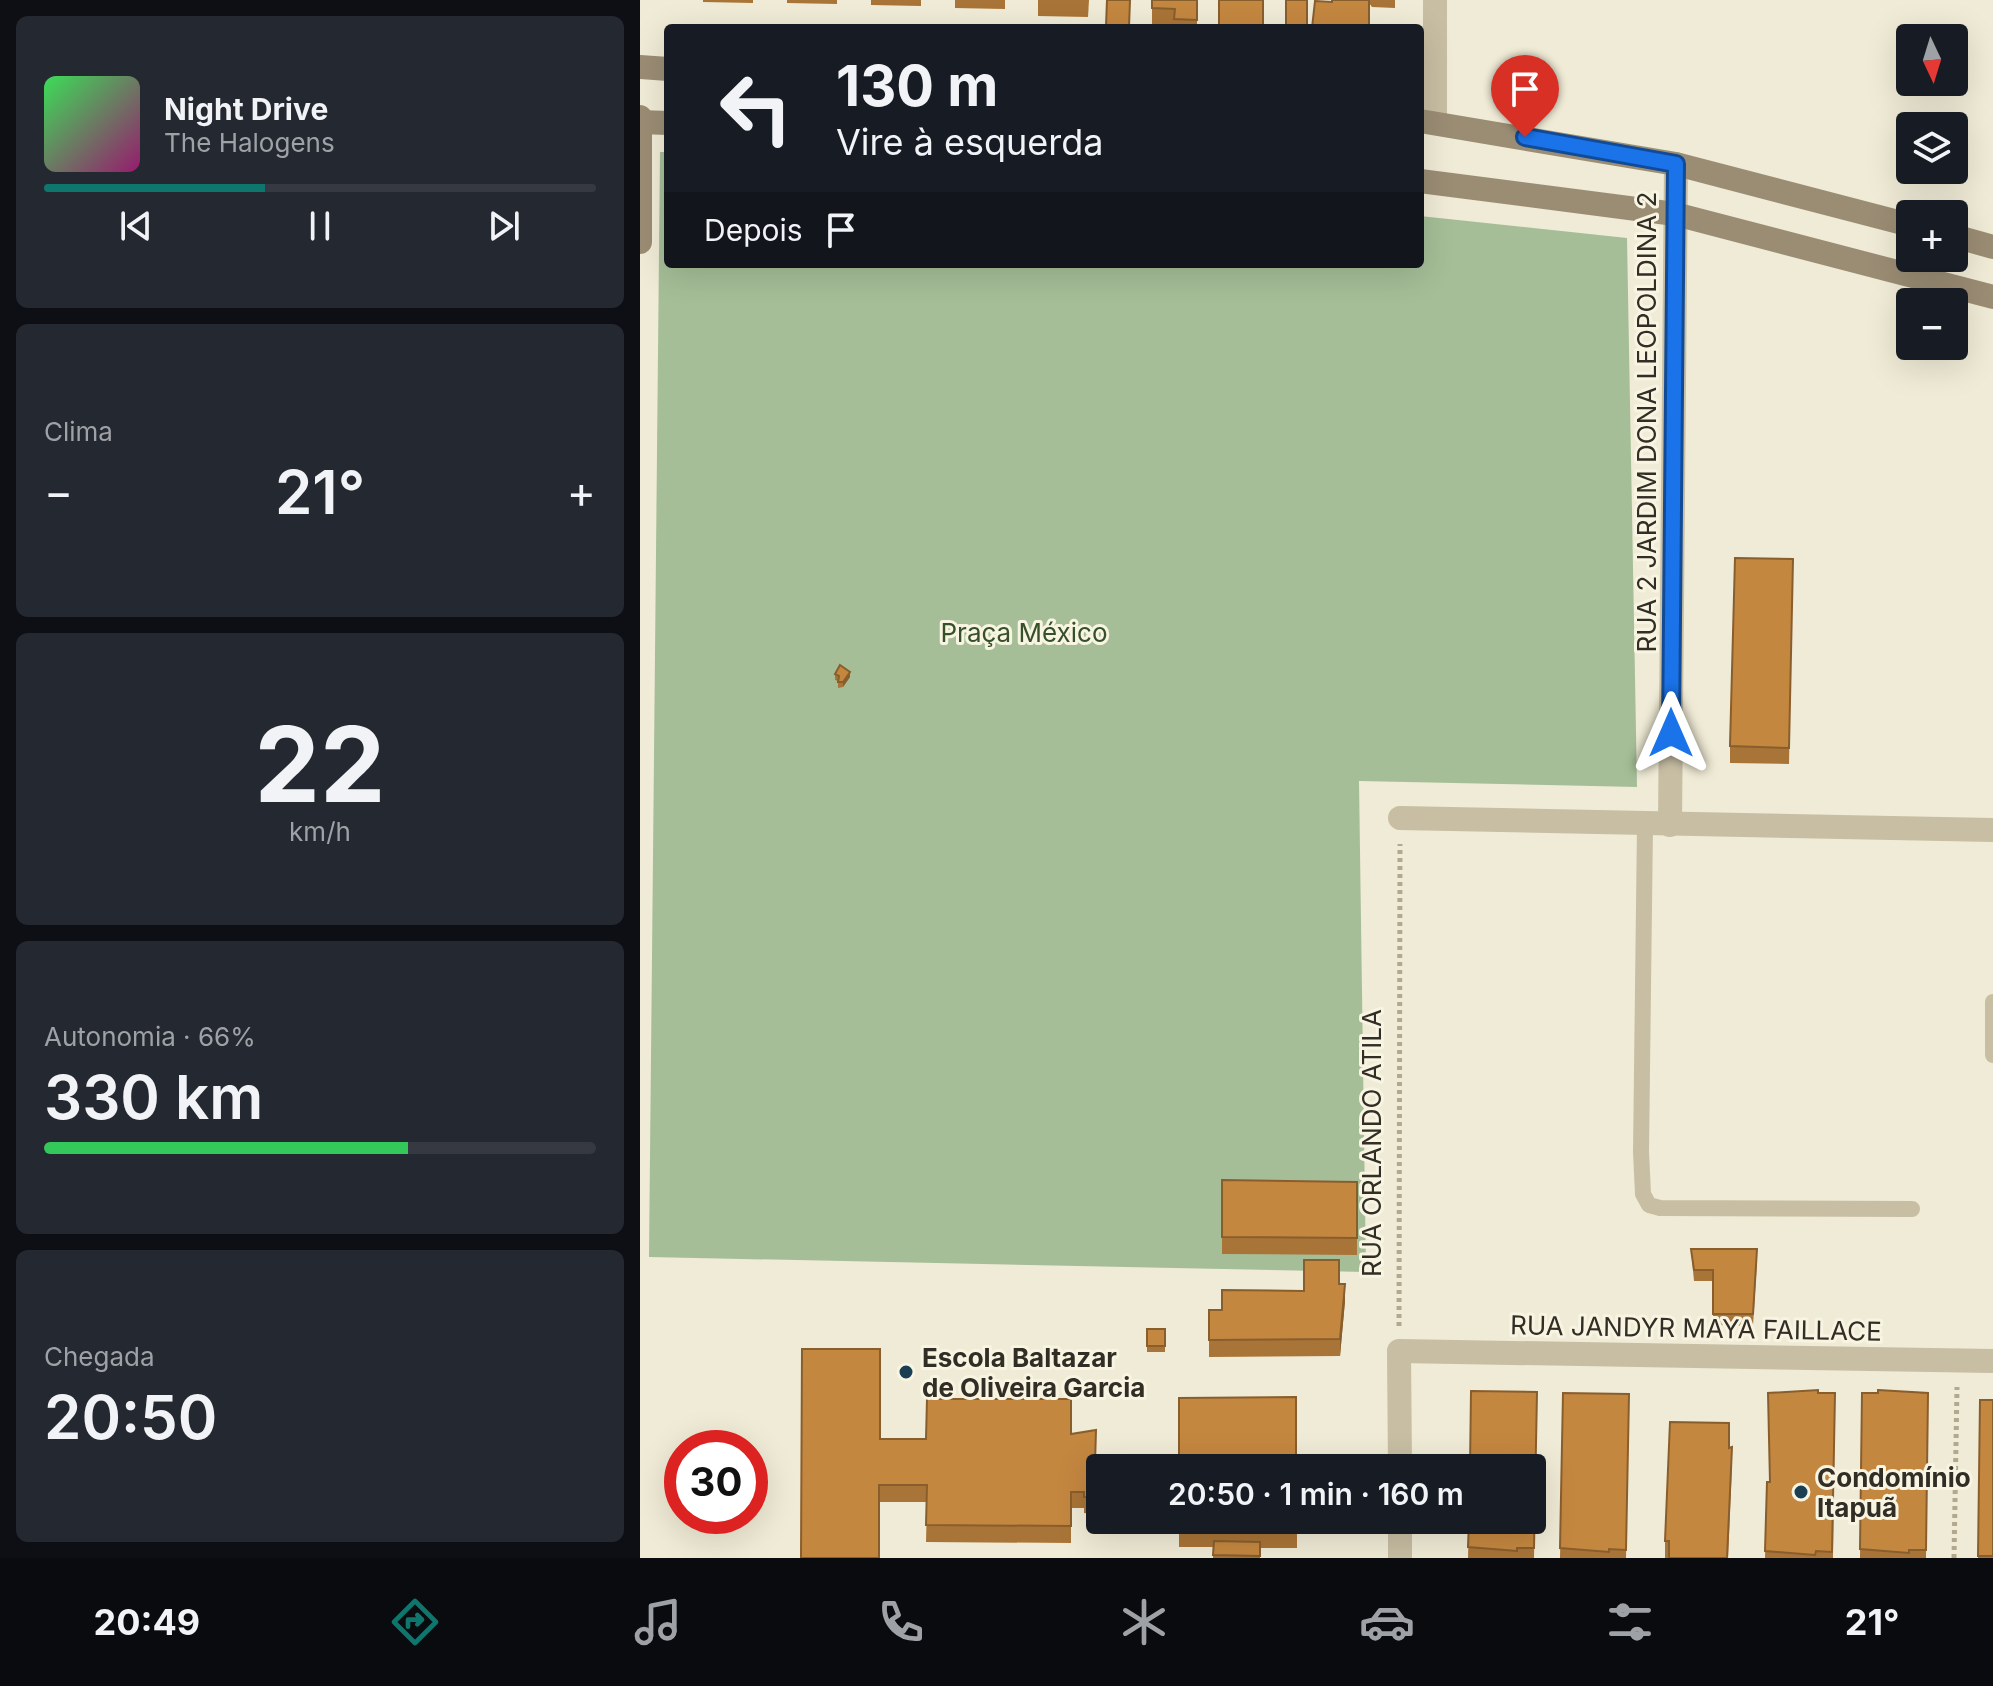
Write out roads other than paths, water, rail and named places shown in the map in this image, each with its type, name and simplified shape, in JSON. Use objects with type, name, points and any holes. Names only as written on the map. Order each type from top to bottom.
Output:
[{"type":"main road","points":[[640,67],[664,69]]},
{"type":"main road","points":[[640,242],[640,120],[664,123]]},
{"type":"main road","points":[[1427,121],[1676,164],[1896,221]]},
{"type":"main road","points":[[1424,182],[1675,214],[1993,297]]},
{"type":"main road","points":[[1968,240],[1993,247]]},
{"type":"street","points":[[1427,121],[1435,0]]},
{"type":"street","name":"RUA 2 JARDIM DONA LEOPOLDINA 2","points":[[1670,825],[1676,164]]},
{"type":"street","points":[[1400,818],[1993,830]]},
{"type":"street","name":"RUA JANDYR MAYA FAILLACE","points":[[1400,1454],[1399,1351],[1993,1361]]},
{"type":"street","points":[[1400,1534],[1400,1558]]},
{"type":"lane","points":[[1645,824],[1641,1152],[1643,1194],[1649,1205],[1660,1208],[1912,1209]]},
{"type":"lane","points":[[1993,1002],[1993,1055]]},
{"type":"place","name":"Escola Baltazar de Oliveira Garcia","points":[[906,1372]]},
{"type":"place","name":"Condomínio Itapuã","points":[[1801,1492]]},
{"type":"park label","name":"Praça México","points":[[1024,632]]}]
